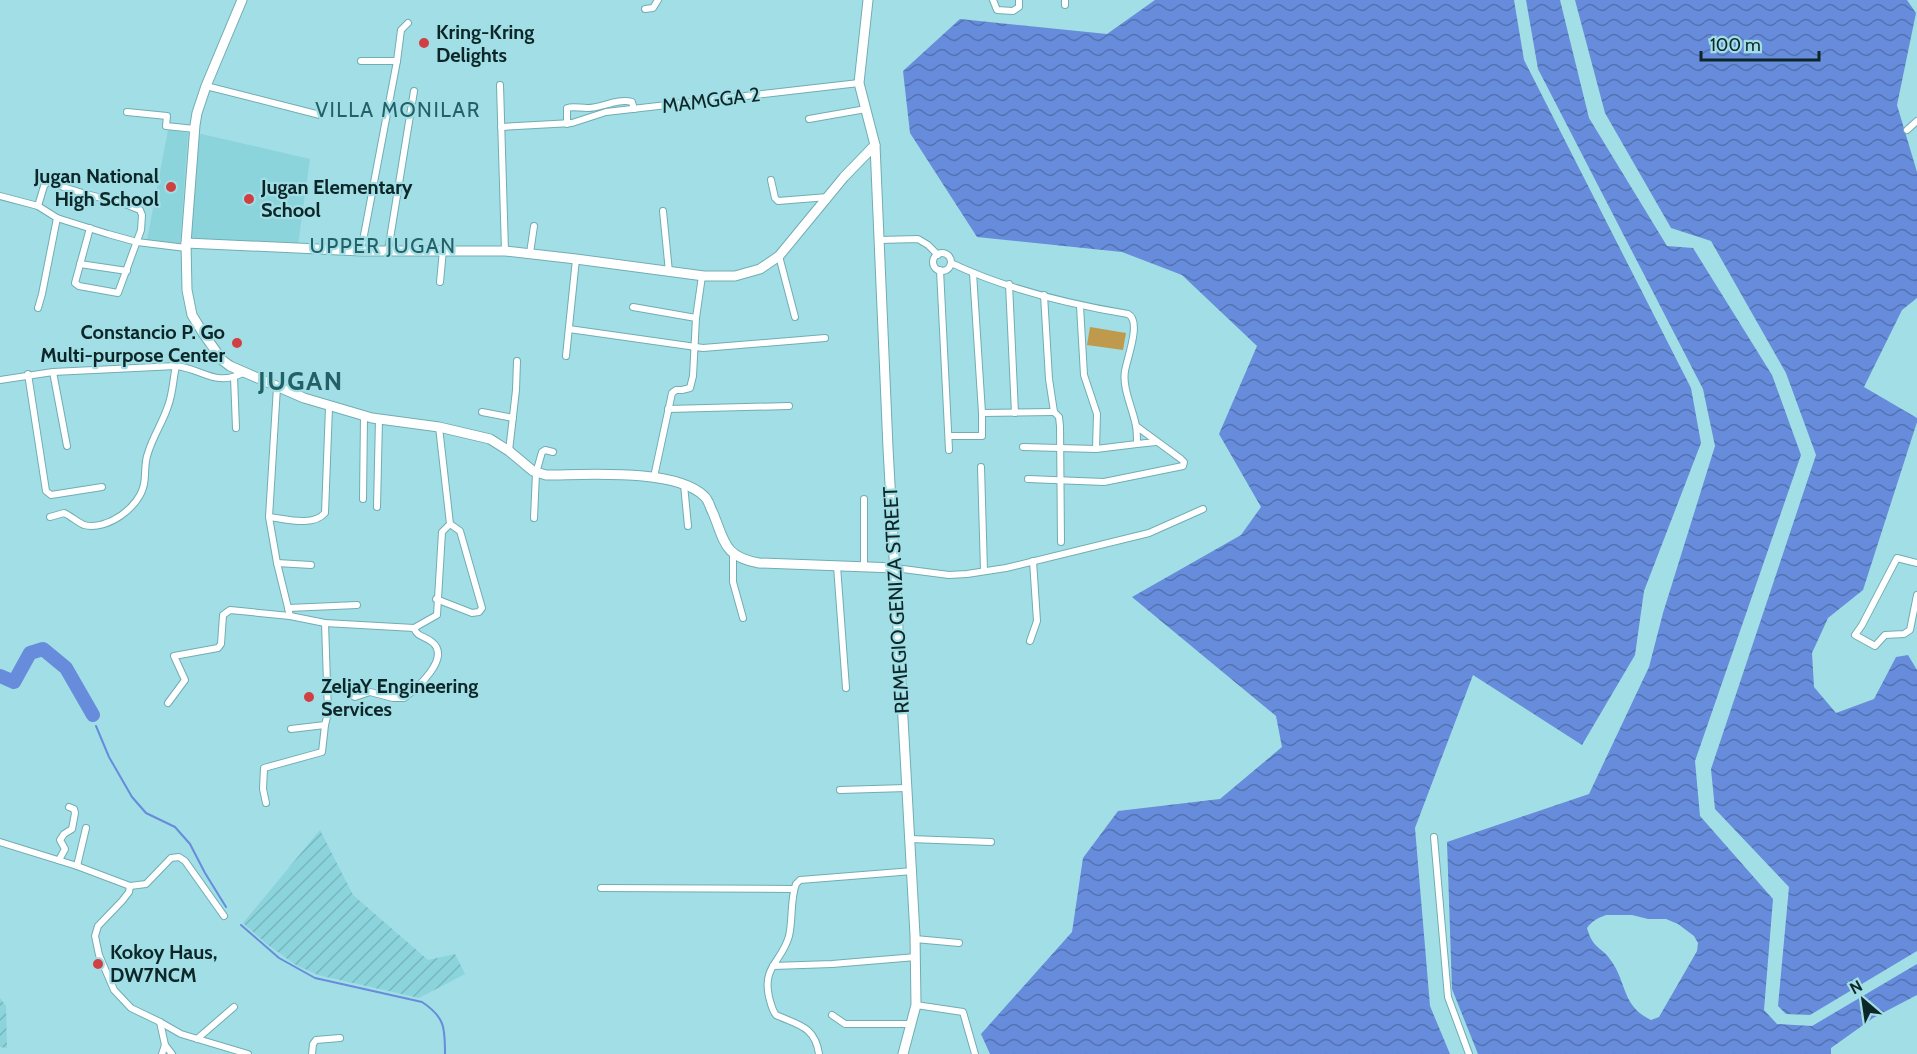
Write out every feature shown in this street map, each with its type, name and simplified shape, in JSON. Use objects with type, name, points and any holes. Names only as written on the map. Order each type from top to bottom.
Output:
[{"type":"street","points":[[242,0],[197,113],[186,246],[187,290],[192,315],[222,360],[238,375],[329,407],[364,416],[439,427],[489,439],[509,451],[536,473],[634,475],[654,477],[684,485],[706,499],[727,547],[733,554],[746,561],[759,563],[864,566],[949,574],[984,571],[1149,533],[1203,509]]},
{"type":"street","points":[[645,9],[653,8],[658,0]]},
{"type":"street","points":[[0,195],[38,206],[57,218],[137,242],[186,246],[360,251],[505,251],[702,276],[719,277],[748,273],[770,263],[779,256],[875,145],[859,83],[868,0]]},
{"type":"street","points":[[993,0],[997,10],[1013,11],[1019,7],[1020,0]]},
{"type":"street","points":[[360,251],[401,30],[408,23]]},
{"type":"street","points":[[360,61],[397,61]]},
{"type":"street","name":"MAMGGA 2","points":[[501,127],[567,124],[606,112],[859,83]]},
{"type":"street","points":[[501,85],[505,251]]},
{"type":"street","points":[[206,86],[320,115]]},
{"type":"street","points":[[388,251],[414,91]]},
{"type":"street","points":[[567,124],[567,108],[570,106],[588,108],[626,100],[632,102],[634,109]]},
{"type":"street","points":[[809,119],[866,109]]},
{"type":"street","points":[[127,112],[167,116],[166,126],[195,129]]},
{"type":"street","points":[[1907,130],[1917,122]]},
{"type":"street","name":"REMEGIO GENIZA STREET","points":[[875,145],[916,957],[916,1005],[903,1054]]},
{"type":"street","points":[[771,180],[775,198],[778,201],[828,197]]},
{"type":"street","points":[[38,206],[47,182],[136,207],[142,214],[137,242],[118,293],[79,286],[75,283],[90,228]]},
{"type":"street","points":[[663,211],[669,272]]},
{"type":"street","points":[[38,308],[57,218]]},
{"type":"street","points":[[530,253],[534,226]]},
{"type":"street","points":[[879,240],[918,239],[938,255],[947,255],[951,263],[973,273],[1080,306],[1132,316],[1134,320],[1132,342],[1124,374],[1136,426],[1137,444]]},
{"type":"street","points":[[440,282],[443,250]]},
{"type":"street","points":[[938,255],[934,259],[934,264],[940,270],[949,450]]},
{"type":"street","points":[[779,256],[795,317]]},
{"type":"street","points":[[566,356],[576,259]]},
{"type":"street","points":[[940,270],[948,268],[951,263]]},
{"type":"street","points":[[80,264],[127,272]]},
{"type":"street","points":[[949,436],[982,436],[973,273]]},
{"type":"street","points":[[654,477],[673,391],[690,388],[693,376],[696,318],[702,276]]},
{"type":"street","points":[[1009,284],[1015,413]]},
{"type":"street","points":[[1044,296],[1049,379],[1054,412],[1059,417],[1062,447],[1061,542]]},
{"type":"street","points":[[1080,306],[1084,375],[1097,414],[1096,449]]},
{"type":"street","points":[[633,307],[696,318]]},
{"type":"street","points":[[569,329],[694,347],[825,338]]},
{"type":"street","points":[[509,451],[517,361]]},
{"type":"street","points":[[0,380],[53,372],[176,366],[187,367],[215,379],[226,379],[238,375]]},
{"type":"street","points":[[50,517],[64,513],[79,522],[93,526],[109,521],[133,505],[140,497],[144,488],[147,455],[156,430],[168,409],[176,366]]},
{"type":"street","points":[[53,372],[67,447]]},
{"type":"street","points":[[28,374],[46,492],[51,495],[102,487]]},
{"type":"street","points":[[236,428],[238,375]]},
{"type":"street","points":[[277,387],[269,517],[290,616]]},
{"type":"street","points":[[668,409],[789,406]]},
{"type":"street","points":[[269,517],[308,520],[320,518],[325,513],[329,407]]},
{"type":"street","points":[[482,412],[513,418]]},
{"type":"street","points":[[982,413],[1054,412]]},
{"type":"street","points":[[363,499],[364,416]]},
{"type":"street","points":[[377,507],[379,419]]},
{"type":"street","points":[[1028,478],[1104,482],[1183,466],[1184,462],[1181,459],[1136,426]]},
{"type":"street","points":[[436,599],[472,613],[479,612],[482,608],[460,531],[450,524],[439,427]]},
{"type":"street","points":[[1023,447],[1096,449],[1156,442]]},
{"type":"street","points":[[534,518],[536,473],[542,452],[545,450],[553,452]]},
{"type":"street","points":[[981,467],[984,571]]},
{"type":"street","points":[[684,485],[688,526]]},
{"type":"street","points":[[864,499],[864,566]]},
{"type":"street","points":[[168,703],[185,680],[174,656],[218,648],[221,644],[223,615],[226,612],[235,610],[290,616],[325,623],[414,628],[437,615],[436,599],[442,532],[450,524]]},
{"type":"street","points":[[733,554],[734,582],[743,618]]},
{"type":"street","points":[[1917,563],[1897,558],[1855,636],[1875,646],[1885,635],[1904,634],[1910,630],[1917,595]]},
{"type":"street","points":[[1030,641],[1036,621],[1033,561]]},
{"type":"street","points":[[278,563],[311,565]]},
{"type":"street","points":[[837,566],[846,688]]},
{"type":"street","points":[[288,608],[357,605]]},
{"type":"street","points":[[266,803],[263,789],[266,766],[322,752],[328,713],[325,623]]},
{"type":"street","points":[[327,689],[342,689],[355,697],[370,692],[393,698],[404,698],[420,686],[432,672],[438,652],[433,642],[417,634],[414,628]]},
{"type":"street","points":[[291,729],[325,725]]},
{"type":"street","points":[[840,790],[906,788]]},
{"type":"street","points":[[59,860],[65,849],[60,840],[72,829],[75,813],[74,809],[69,807]]},
{"type":"street","points":[[77,866],[86,828]]},
{"type":"street","points":[[1434,837],[1448,997],[1469,1054]]},
{"type":"street","points":[[910,839],[991,842]]},
{"type":"street","points":[[0,842],[77,866],[130,886],[146,884],[171,858],[178,857],[185,861],[224,916]]},
{"type":"street","points":[[819,1054],[813,1034],[804,1027],[776,1015],[773,1011],[767,984],[767,977],[782,954],[789,936],[795,884],[800,880],[913,871]]},
{"type":"street","points":[[130,886],[129,892],[122,901],[98,926],[95,936],[99,955],[114,990],[131,1008],[181,1034],[248,1054]]},
{"type":"street","points":[[601,888],[794,889]]},
{"type":"street","points":[[915,939],[958,943]]},
{"type":"street","points":[[773,966],[916,957]]},
{"type":"street","points":[[916,1005],[963,1012],[975,1054]]},
{"type":"street","points":[[196,1039],[234,1007]]},
{"type":"street","points":[[832,1015],[845,1024],[912,1024]]},
{"type":"street","points":[[160,1022],[165,1045],[172,1054]]},
{"type":"street","points":[[312,1054],[316,1040],[340,1038]]},
{"type":"street","points":[[162,1054],[165,1045]]},
{"type":"shaded area","name":"Jugan National High School","points":[[168,130],[188,133],[180,245],[147,240]]},
{"type":"shaded area","name":"Jugan Elementary School","points":[[197,133],[310,159],[298,245],[190,240]]},
{"type":"shaded area","points":[[1090,327],[1126,333],[1123,350],[1087,345]]},
{"type":"shaded area","points":[[320,830],[353,895],[428,960],[455,954],[465,974],[419,998],[318,975],[296,965],[243,923]]},
{"type":"shaded area","points":[[0,998],[6,1006],[7,1048],[0,1047]]},
{"type":"water","points":[[1155,0],[1514,0],[1524,60],[1691,388],[1701,443],[1644,591],[1635,655],[1582,745],[1473,675],[1415,828],[1430,1006],[1450,1054],[990,1054],[981,1034],[1072,932],[1083,858],[1118,811],[1220,799],[1282,747],[1276,716],[1132,597],[1241,535],[1261,507],[1219,434],[1257,346],[1182,275],[1122,252],[977,237],[910,133],[903,71],[960,19],[1107,34]]},
{"type":"water","points":[[1526,0],[1560,0],[1589,118],[1667,246],[1693,248],[1772,375],[1801,455],[1695,761],[1700,816],[1773,899],[1764,1010],[1777,1024],[1812,1026],[1917,964],[1917,995],[1873,1018],[1831,1048],[1831,1054],[1478,1054],[1452,989],[1447,842],[1589,794],[1649,667],[1663,613],[1715,446],[1703,389],[1538,69]],"holes":[[[1606,915],[1632,915],[1648,919],[1666,919],[1678,924],[1694,936],[1698,943],[1697,951],[1659,1017],[1651,1020],[1635,1008],[1630,1001],[1617,970],[1592,940],[1587,928],[1595,920]]]},
{"type":"water","points":[[1575,0],[1907,0],[1916,13],[1897,105],[1917,172],[1917,298],[1902,310],[1864,387],[1917,418],[1917,422],[1863,590],[1828,618],[1812,653],[1814,687],[1836,713],[1874,699],[1896,657],[1908,655],[1917,670],[1917,951],[1810,1015],[1786,1014],[1778,1006],[1789,887],[1715,809],[1711,769],[1816,455],[1786,373],[1711,241],[1671,228],[1605,113]]},
{"type":"waterway","points":[[0,676],[14,682],[30,653],[43,649],[66,668],[93,715]]},
{"type":"waterway","points":[[96,726],[109,757],[132,797],[146,813],[175,827],[190,844],[226,907]]},
{"type":"waterway","points":[[241,925],[279,958],[315,978],[422,1002],[430,1007],[439,1018],[444,1030],[445,1054]]},
{"type":"place","name":"Kring-Kring Delights","points":[[424,43]]},
{"type":"place","name":"Jugan National High School","points":[[171,187]]},
{"type":"place","name":"Jugan Elementary School","points":[[249,199]]},
{"type":"place","name":"Constancio P. Go Multi-purpose Center","points":[[237,343]]},
{"type":"place","name":"ZeljaY Engineering Services","points":[[309,697]]},
{"type":"place","name":"Kokoy Haus, DW7NCM","points":[[98,964]]},
{"type":"district","name":"VILLA MONILAR","points":[[398,109]]},
{"type":"district","name":"UPPER JUGAN","points":[[383,245]]},
{"type":"district","name":"JUGAN","points":[[301,381]]}]
